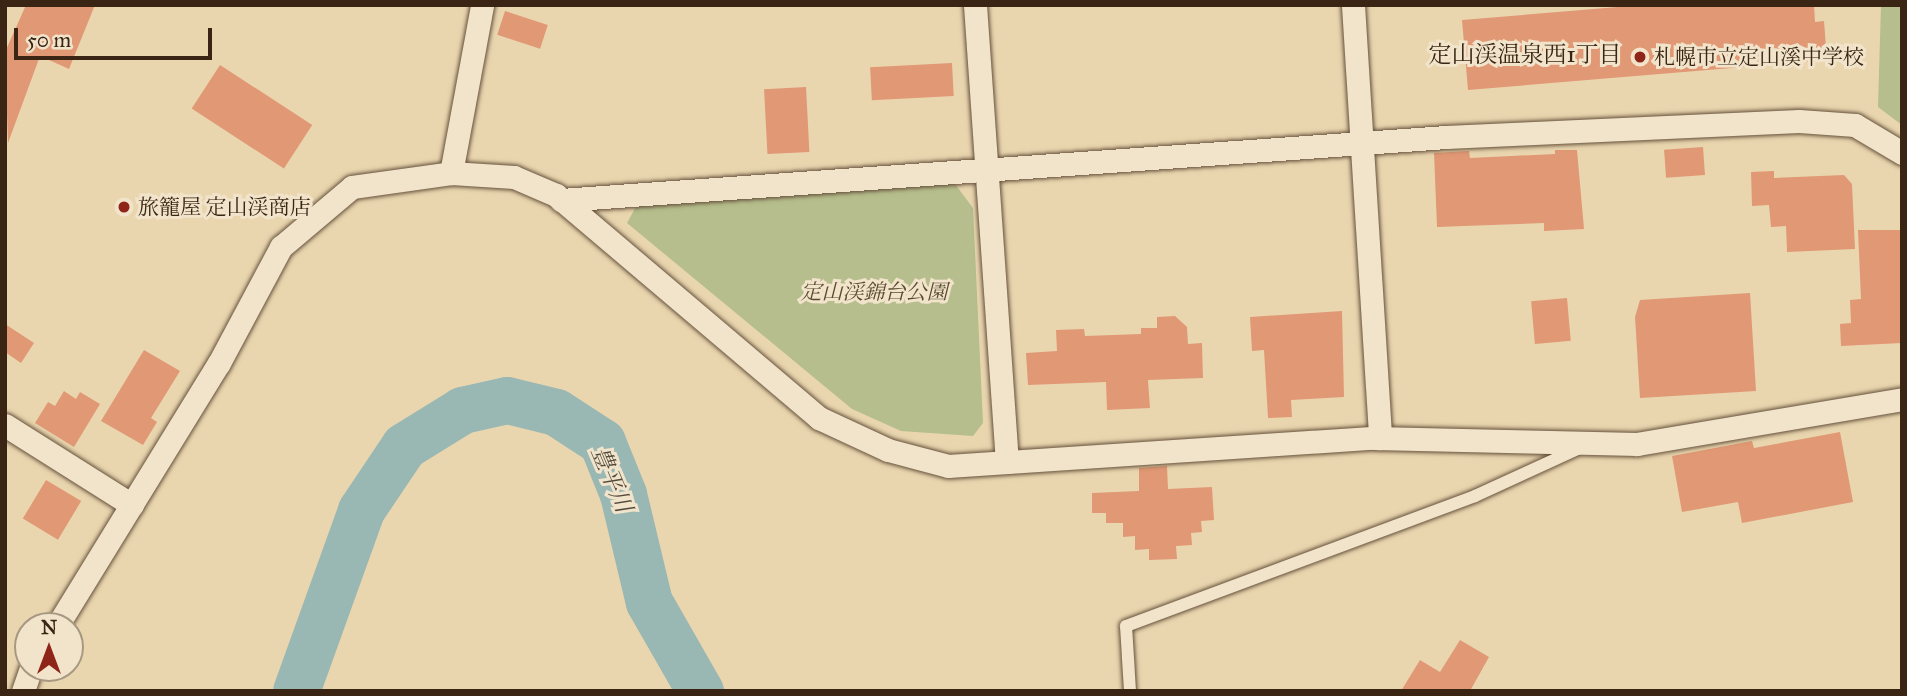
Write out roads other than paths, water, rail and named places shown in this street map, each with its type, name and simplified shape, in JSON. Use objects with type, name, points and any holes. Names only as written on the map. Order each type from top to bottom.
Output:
[{"type":"street","points":[[451,173],[481,5]]},
{"type":"street","points":[[975,5],[1007,462]]},
{"type":"street","points":[[1353,5],[1380,438]]},
{"type":"street","points":[[561,200],[1361,144],[1799,121],[1855,125],[1902,153]]},
{"type":"street","points":[[66,612],[219,363],[281,247],[352,187],[451,173],[514,177],[561,200],[819,418],[888,450],[948,466],[1380,438],[1637,444],[1902,399]]},
{"type":"street","points":[[5,425],[132,505]]},
{"type":"lane","points":[[1130,691],[1125,626],[1475,496],[1590,443]]},
{"type":"waterway","name":"豊平川","points":[[296,691],[361,510],[404,446],[462,410],[507,400],[556,412],[602,442],[623,494],[649,602],[700,691]]},
{"type":"place","name":"札幌市立定山溪中学校","points":[[1640,57]]},
{"type":"place","name":"旅籠屋 定山渓商店","points":[[124,207]]},
{"type":"district","name":"定山渓温泉西1丁目","points":[[1525,54]]},
{"type":"park label","name":"定山渓錦台公園","points":[[874,292]]}]
